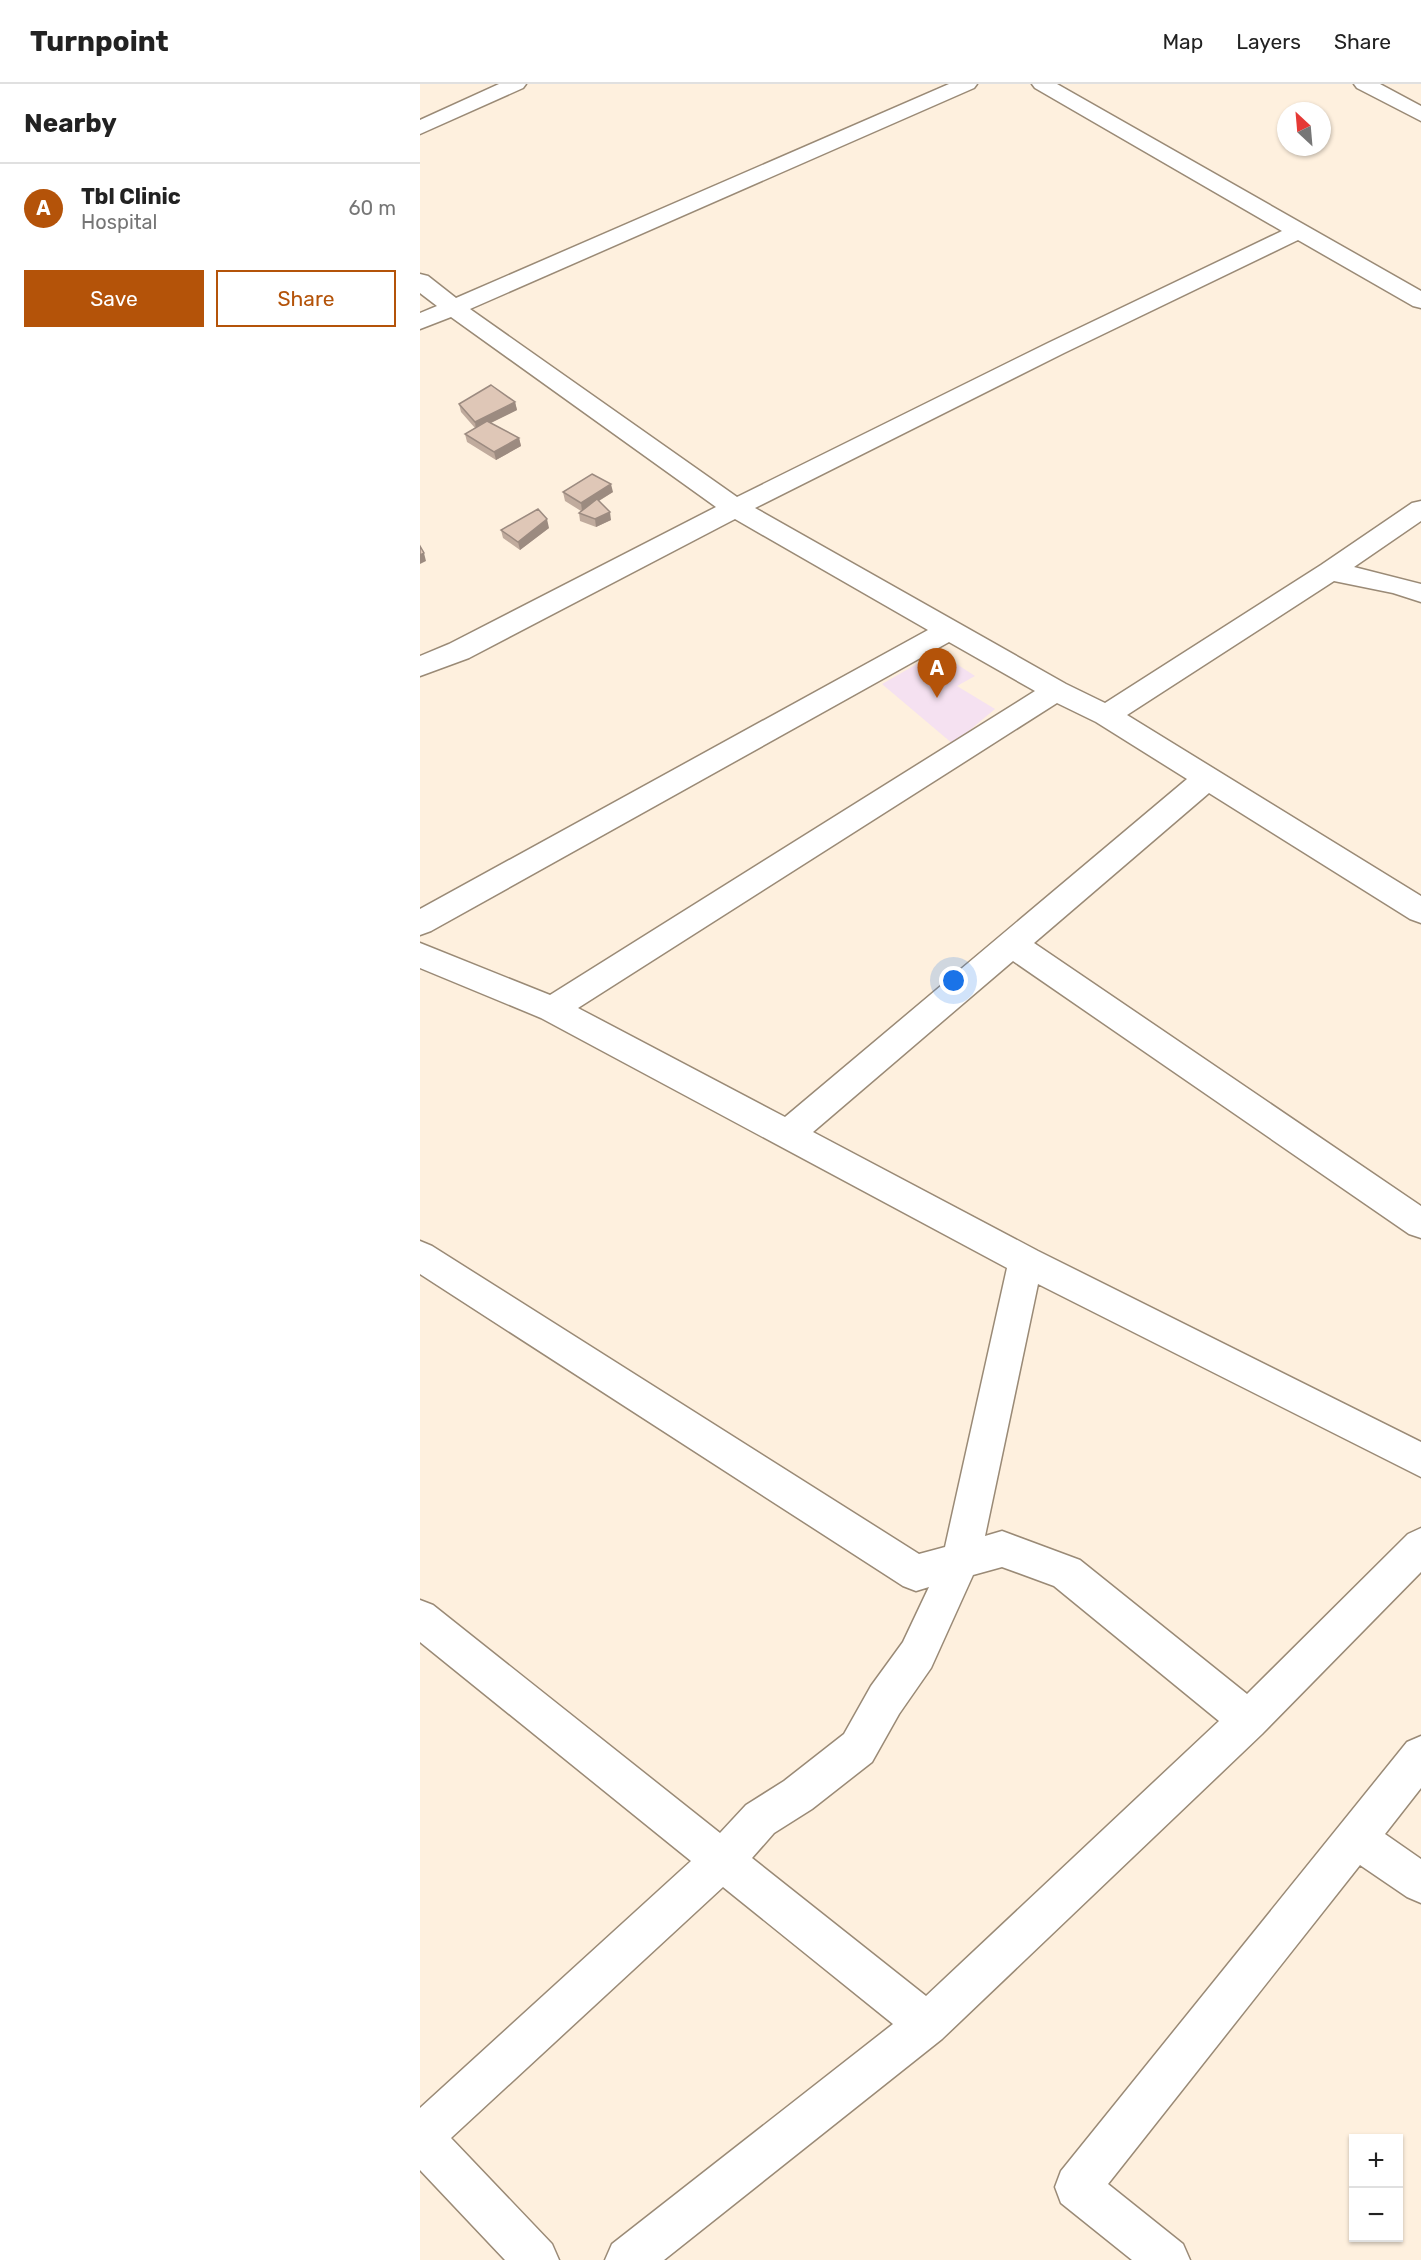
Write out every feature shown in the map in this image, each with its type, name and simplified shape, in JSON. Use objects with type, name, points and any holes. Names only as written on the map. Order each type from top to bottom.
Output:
[{"type":"street","points":[[420,128],[516,84]]},
{"type":"street","points":[[420,322],[966,84]]},
{"type":"street","points":[[1042,84],[1421,301]]},
{"type":"street","points":[[1364,84],[1421,115]]},
{"type":"street","points":[[420,666],[459,651],[735,507],[1299,231]]},
{"type":"street","points":[[420,281],[453,308],[735,507],[1056,691],[1106,715],[1421,911]]},
{"type":"street","points":[[1106,715],[1330,571],[1421,509]]},
{"type":"street","points":[[1330,571],[1397,585],[1421,593]]},
{"type":"street","points":[[420,923],[949,630]]},
{"type":"street","points":[[552,1009],[1056,691]]},
{"type":"street","points":[[787,1135],[1208,778]]},
{"type":"street","points":[[1012,944],[1421,1224]]},
{"type":"street","points":[[420,955],[552,1009],[1026,1261],[1421,1460]]},
{"type":"street","points":[[420,1256],[916,1573],[1002,1549],[1067,1574],[1248,1720]]},
{"type":"street","points":[[536,2260],[420,2138],[722,1860],[760,1820],[798,1795],[858,1748],[885,1700],[917,1655],[961,1560],[1026,1261]]},
{"type":"street","points":[[628,2260],[927,2024],[1248,1720],[1421,1546]]},
{"type":"street","points":[[420,1618],[927,2024]]},
{"type":"street","points":[[1167,2260],[1077,2187],[1421,1756]]},
{"type":"street","points":[[1356,1838],[1421,1883]]},
{"type":"shaded area","points":[[938,652],[975,676],[957,686],[995,709],[953,744],[882,684]]},
{"type":"building","points":[[491,385],[515,402],[475,422],[459,404]]},
{"type":"building","points":[[487,421],[519,438],[494,452],[465,434]]},
{"type":"building","points":[[592,474],[611,484],[581,503],[563,492]]},
{"type":"building","points":[[597,499],[610,512],[595,519],[579,513]]},
{"type":"building","points":[[538,509],[547,519],[518,542],[501,530]]},
{"type":"place","name":"Tbl Clinic","points":[[937,698]]}]
